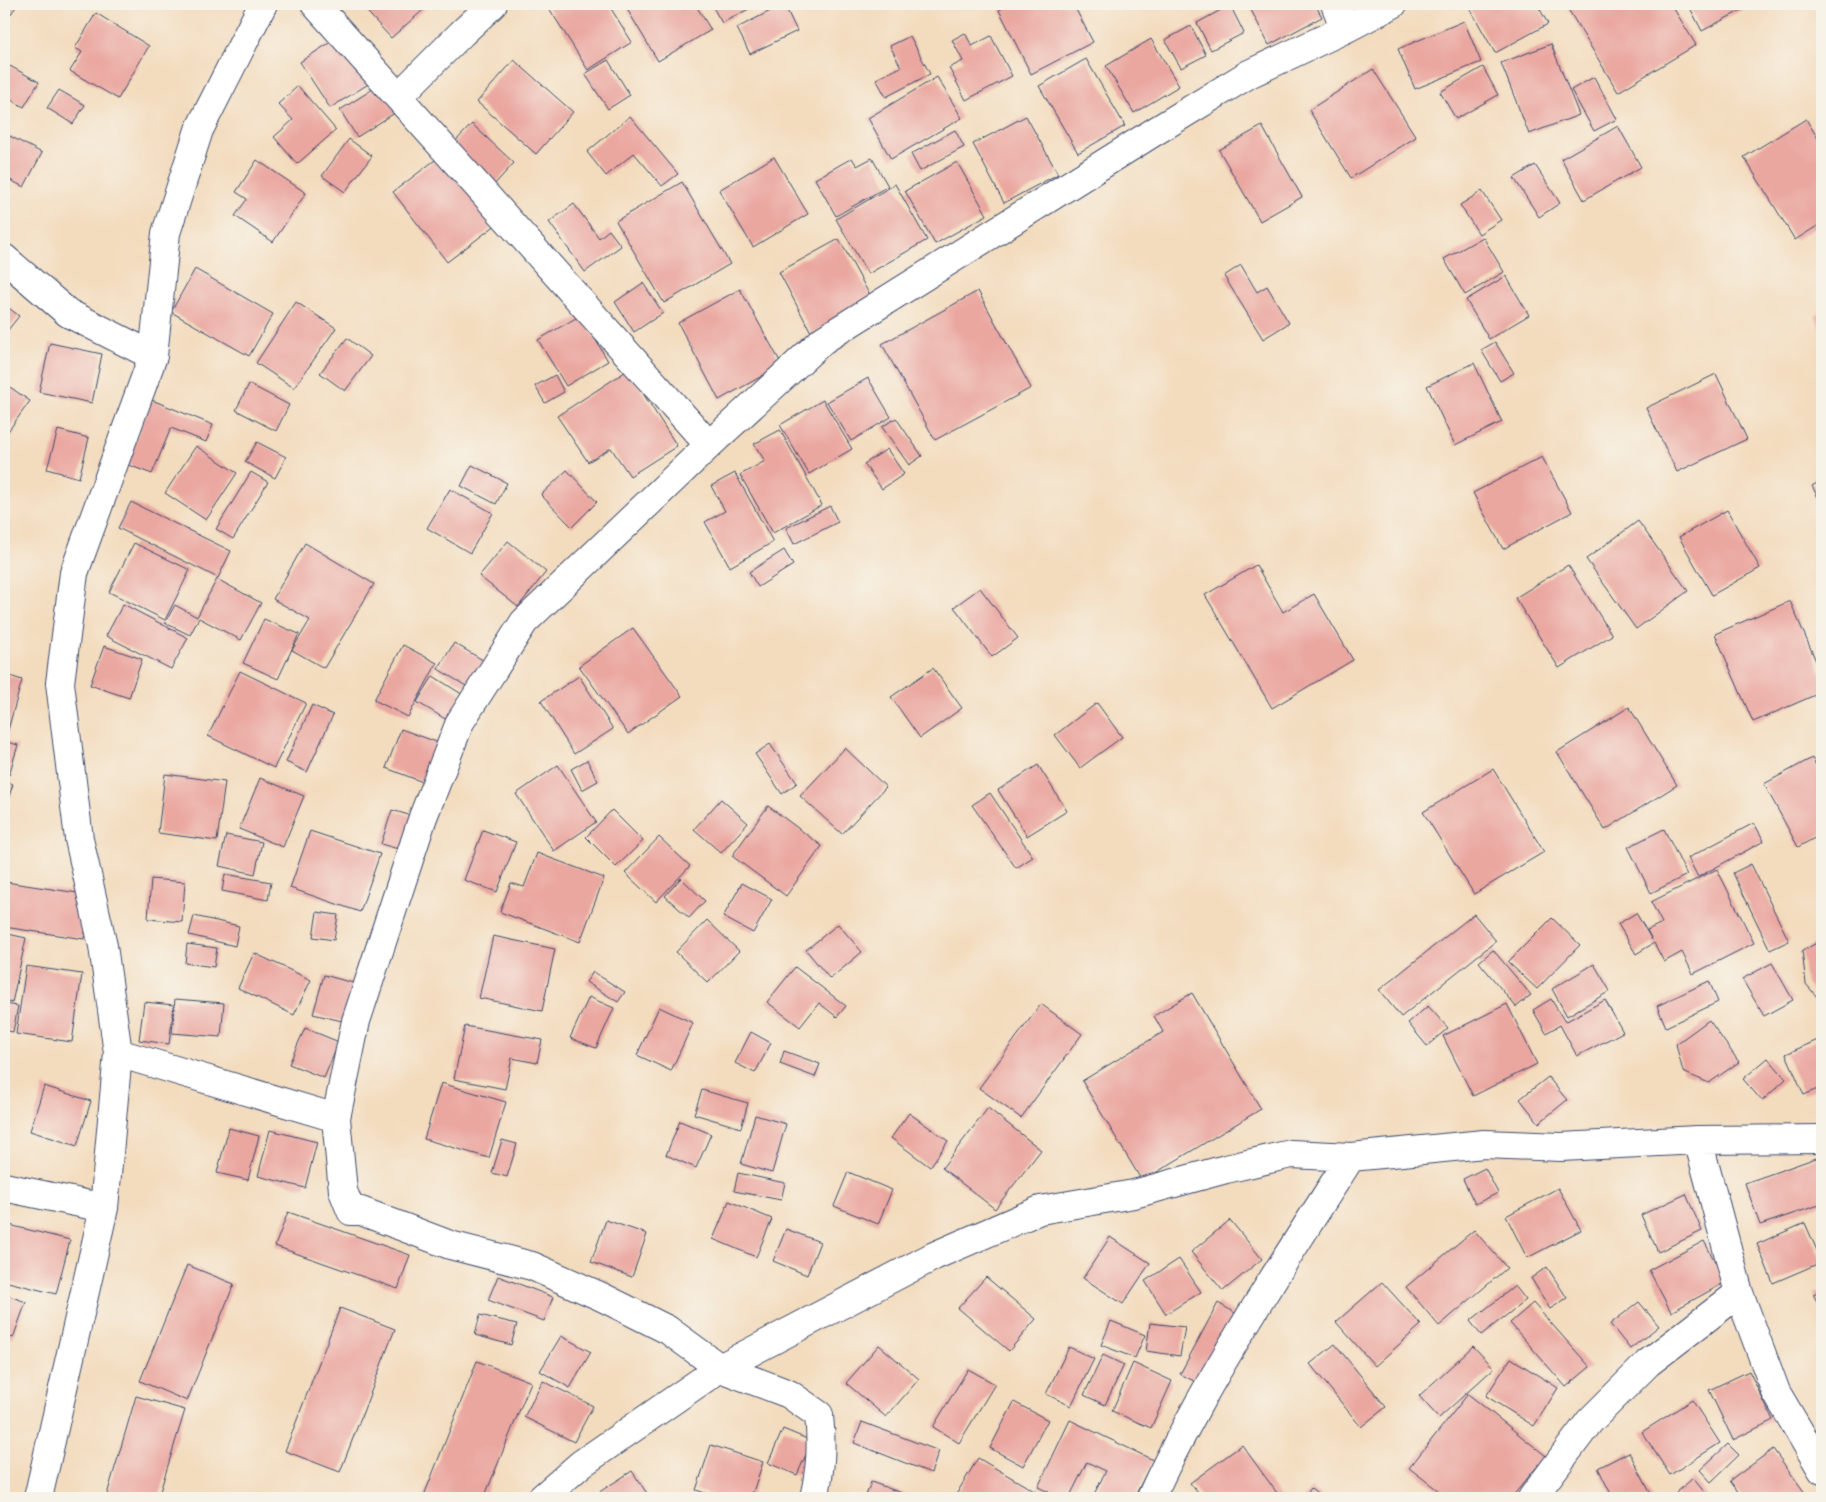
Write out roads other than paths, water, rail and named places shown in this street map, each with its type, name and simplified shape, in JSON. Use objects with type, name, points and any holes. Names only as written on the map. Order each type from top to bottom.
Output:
[{"type":"street","points":[[38,1498],[104,1208],[118,1054],[103,946],[79,839],[60,683],[74,573],[153,356],[166,232],[199,130],[263,4]]},
{"type":"street","points":[[315,4],[710,445]]},
{"type":"street","points":[[399,96],[494,4]]},
{"type":"street","points":[[1335,4],[1345,29]]},
{"type":"street","points":[[814,1498],[822,1444],[818,1414],[789,1394],[720,1368],[668,1330],[602,1297],[532,1266],[450,1245],[361,1211],[351,1211],[343,1191],[336,1118],[356,1020],[423,817],[460,722],[524,622],[823,340],[1129,147],[1249,74],[1393,4]]},
{"type":"street","points":[[4,258],[68,313],[153,356]]},
{"type":"street","points":[[118,1054],[336,1118]]},
{"type":"street","points":[[542,1498],[580,1464],[720,1368],[934,1256],[1040,1210],[1134,1194],[1226,1169],[1291,1154],[1352,1157],[1484,1144],[1561,1147],[1698,1140],[1822,1139]]},
{"type":"street","points":[[1698,1140],[1739,1293],[1776,1392],[1822,1470]]},
{"type":"street","points":[[1151,1498],[1165,1466],[1220,1366],[1282,1264],[1352,1157]]},
{"type":"street","points":[[4,1186],[104,1208]]},
{"type":"street","points":[[1532,1498],[1590,1422],[1648,1363],[1739,1293]]}]
